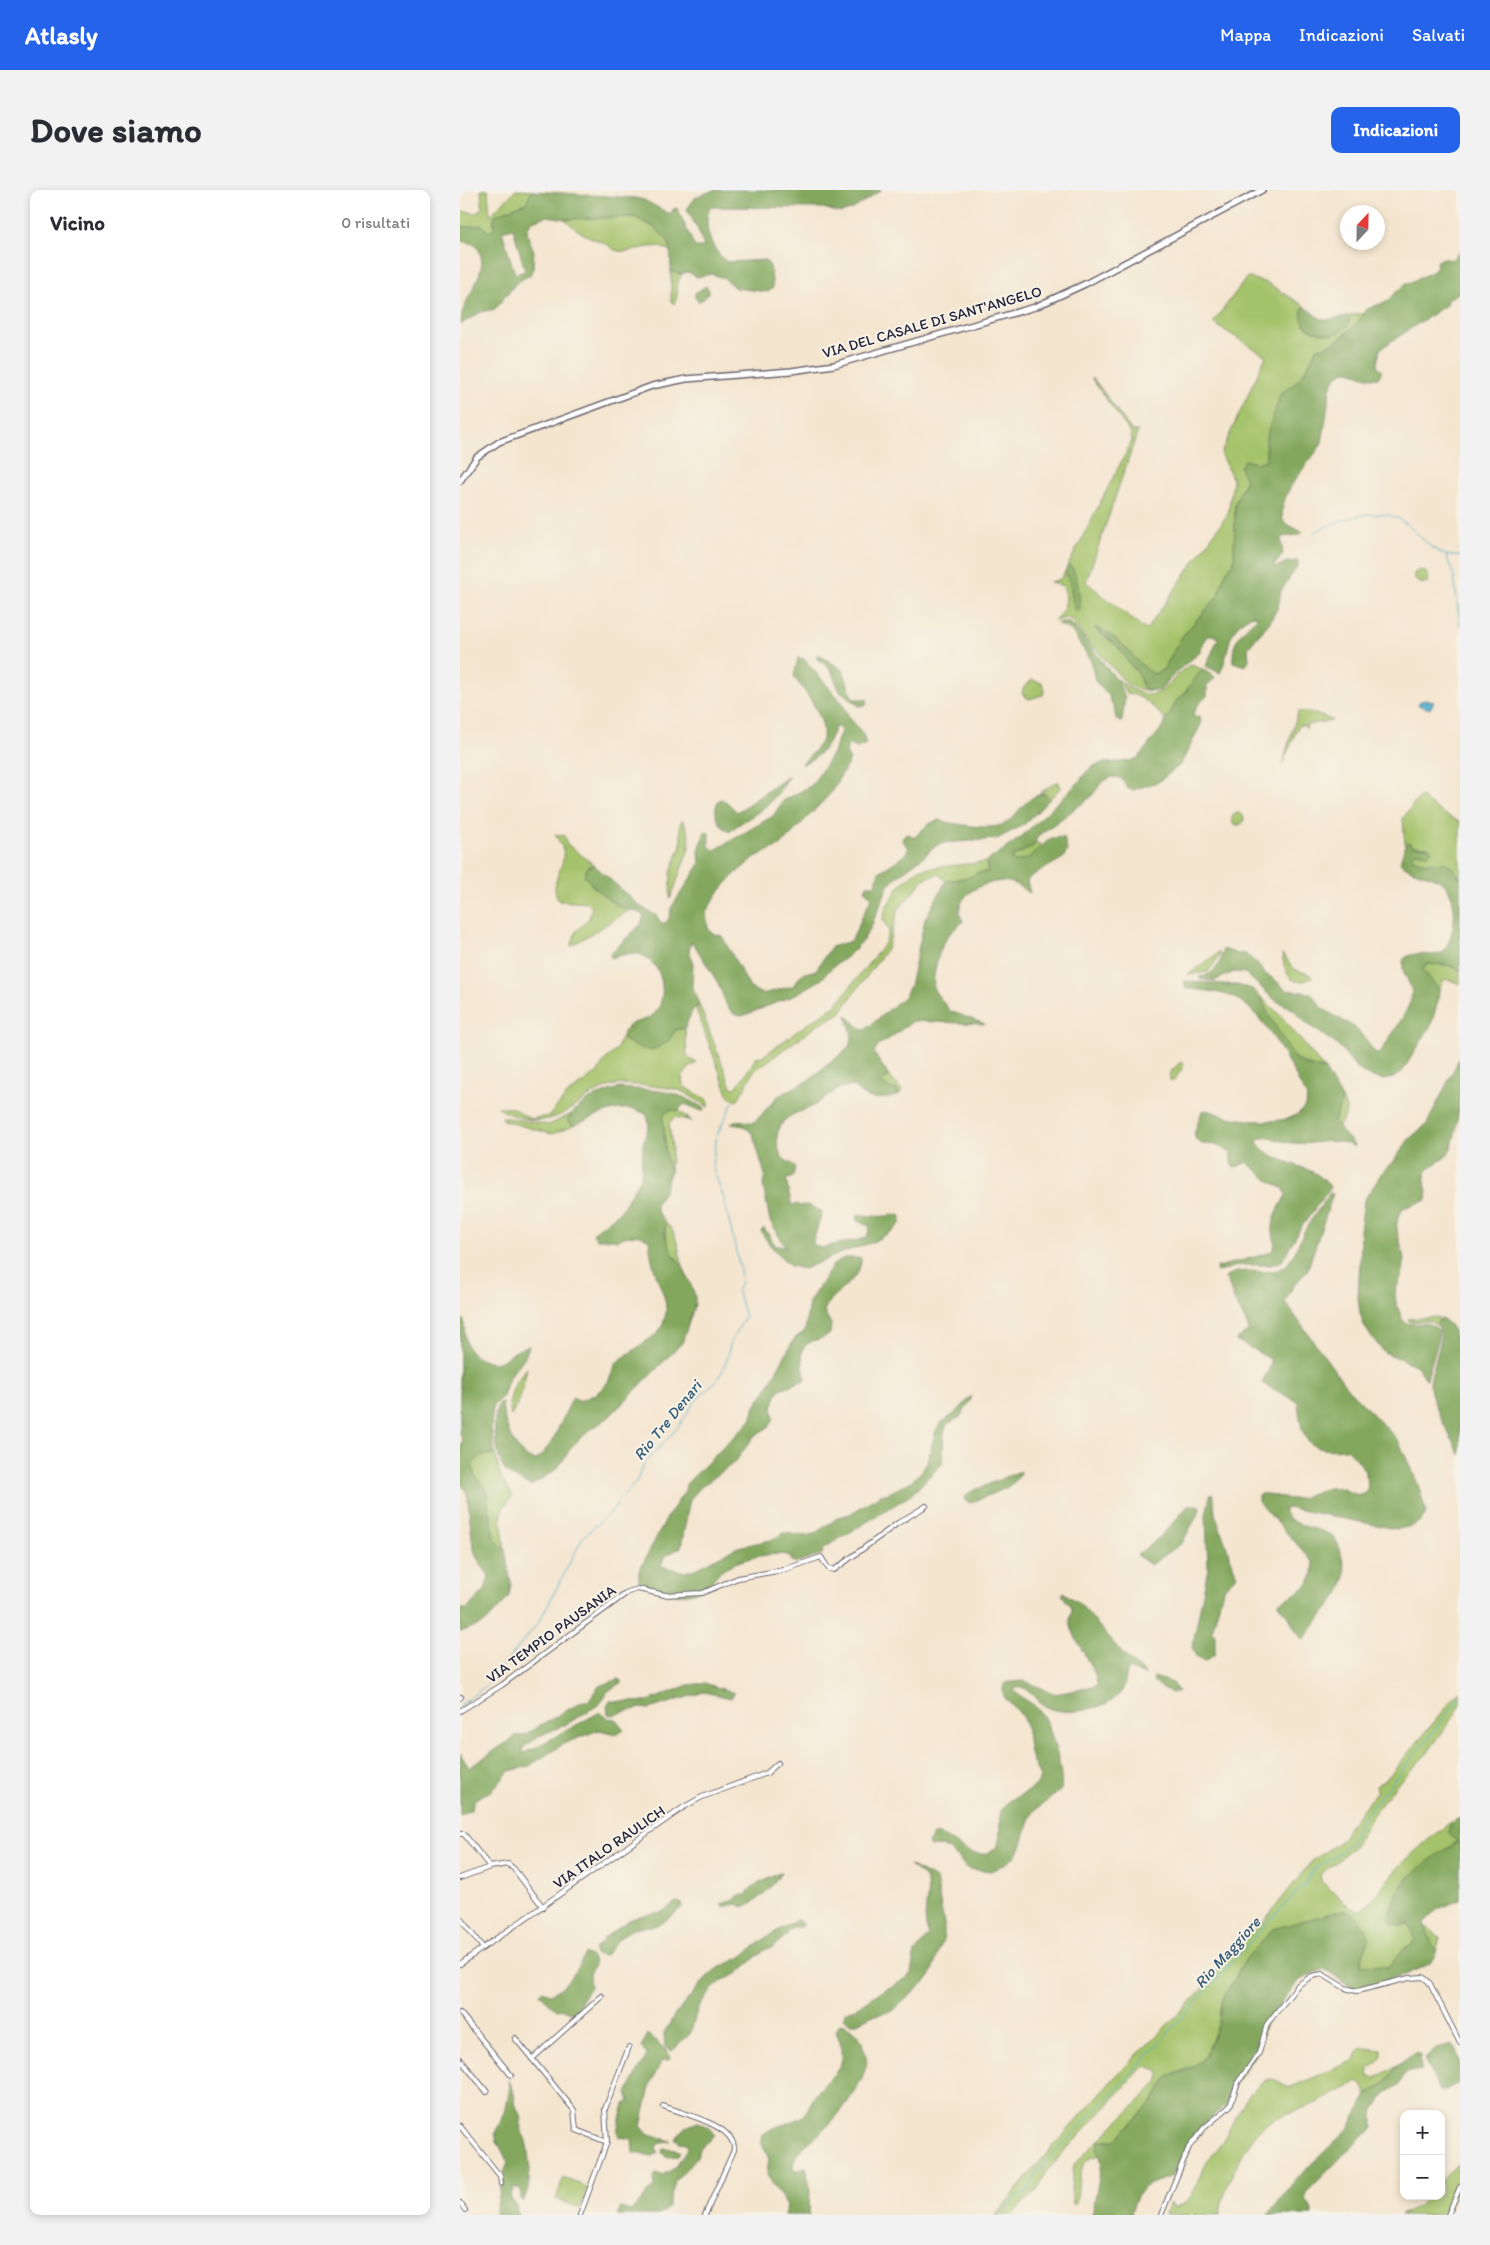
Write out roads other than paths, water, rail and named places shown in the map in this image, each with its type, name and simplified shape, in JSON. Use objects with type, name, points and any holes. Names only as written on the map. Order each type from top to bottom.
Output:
[{"type":"main road","name":"VIA DEL CASALE DI SANT'ANGELO","points":[[460,481],[477,457],[499,442],[652,386],[686,379],[798,371],[834,365],[1036,307],[1078,288],[1262,190]]},
{"type":"street","name":"VIA TEMPIO PAUSANIA","points":[[460,1712],[502,1685],[628,1592],[638,1589],[665,1595],[702,1593],[738,1578],[789,1568],[821,1557],[828,1568],[834,1570],[898,1523],[926,1506]]},
{"type":"street","name":"VIA ITALO RAULICH","points":[[460,1964],[684,1807],[702,1797],[771,1771],[778,1763]]},
{"type":"street","points":[[460,1834],[464,1834],[490,1867]]},
{"type":"street","points":[[460,1878],[490,1867],[506,1864],[510,1866],[543,1907]]},
{"type":"street","points":[[460,1918],[482,1948]]},
{"type":"street","points":[[1161,2215],[1188,2149],[1204,2128],[1230,2106],[1239,2080],[1259,2053],[1265,2028],[1270,2019],[1304,1980],[1324,1974],[1345,1988],[1357,1991],[1409,1978],[1423,1977],[1428,1982],[1460,2043]]},
{"type":"street","points":[[532,2059],[602,1996]]},
{"type":"street","points":[[460,2013],[511,2075]]},
{"type":"street","points":[[514,2038],[574,2111],[576,2130],[607,2142]]},
{"type":"street","points":[[580,2215],[607,2142],[605,2109],[629,2047]]},
{"type":"street","points":[[460,2059],[487,2092]]},
{"type":"street","points":[[663,2106],[715,2125],[727,2134],[734,2144],[734,2150],[705,2215]]},
{"type":"street","points":[[460,2126],[500,2176],[501,2184]]},
{"type":"street","points":[[1448,2215],[1460,2187]]},
{"type":"street","points":[[460,2203],[465,2210]]},
{"type":"water","points":[[1420,701],[1434,702],[1430,709],[1418,705]]},
{"type":"waterway","points":[[1314,532],[1359,516],[1368,514],[1388,515],[1398,518],[1407,524],[1431,547],[1449,556],[1460,556]]},
{"type":"waterway","points":[[1446,555],[1454,576],[1460,625]]},
{"type":"waterway","name":"Rio Tre Denari","points":[[460,1706],[490,1682],[539,1622],[583,1537],[616,1507],[617,1503],[636,1482],[644,1464],[679,1426],[695,1401],[719,1378],[728,1357],[730,1343],[745,1317],[737,1289],[741,1283],[740,1268],[724,1199],[712,1165],[717,1135],[733,1102]]},
{"type":"waterway","name":"Rio Maggiore","points":[[1001,2215],[1010,2203],[1029,2189],[1037,2171],[1131,2074],[1265,1925],[1306,1883],[1312,1871],[1339,1853],[1352,1841],[1361,1820],[1460,1697]]}]
